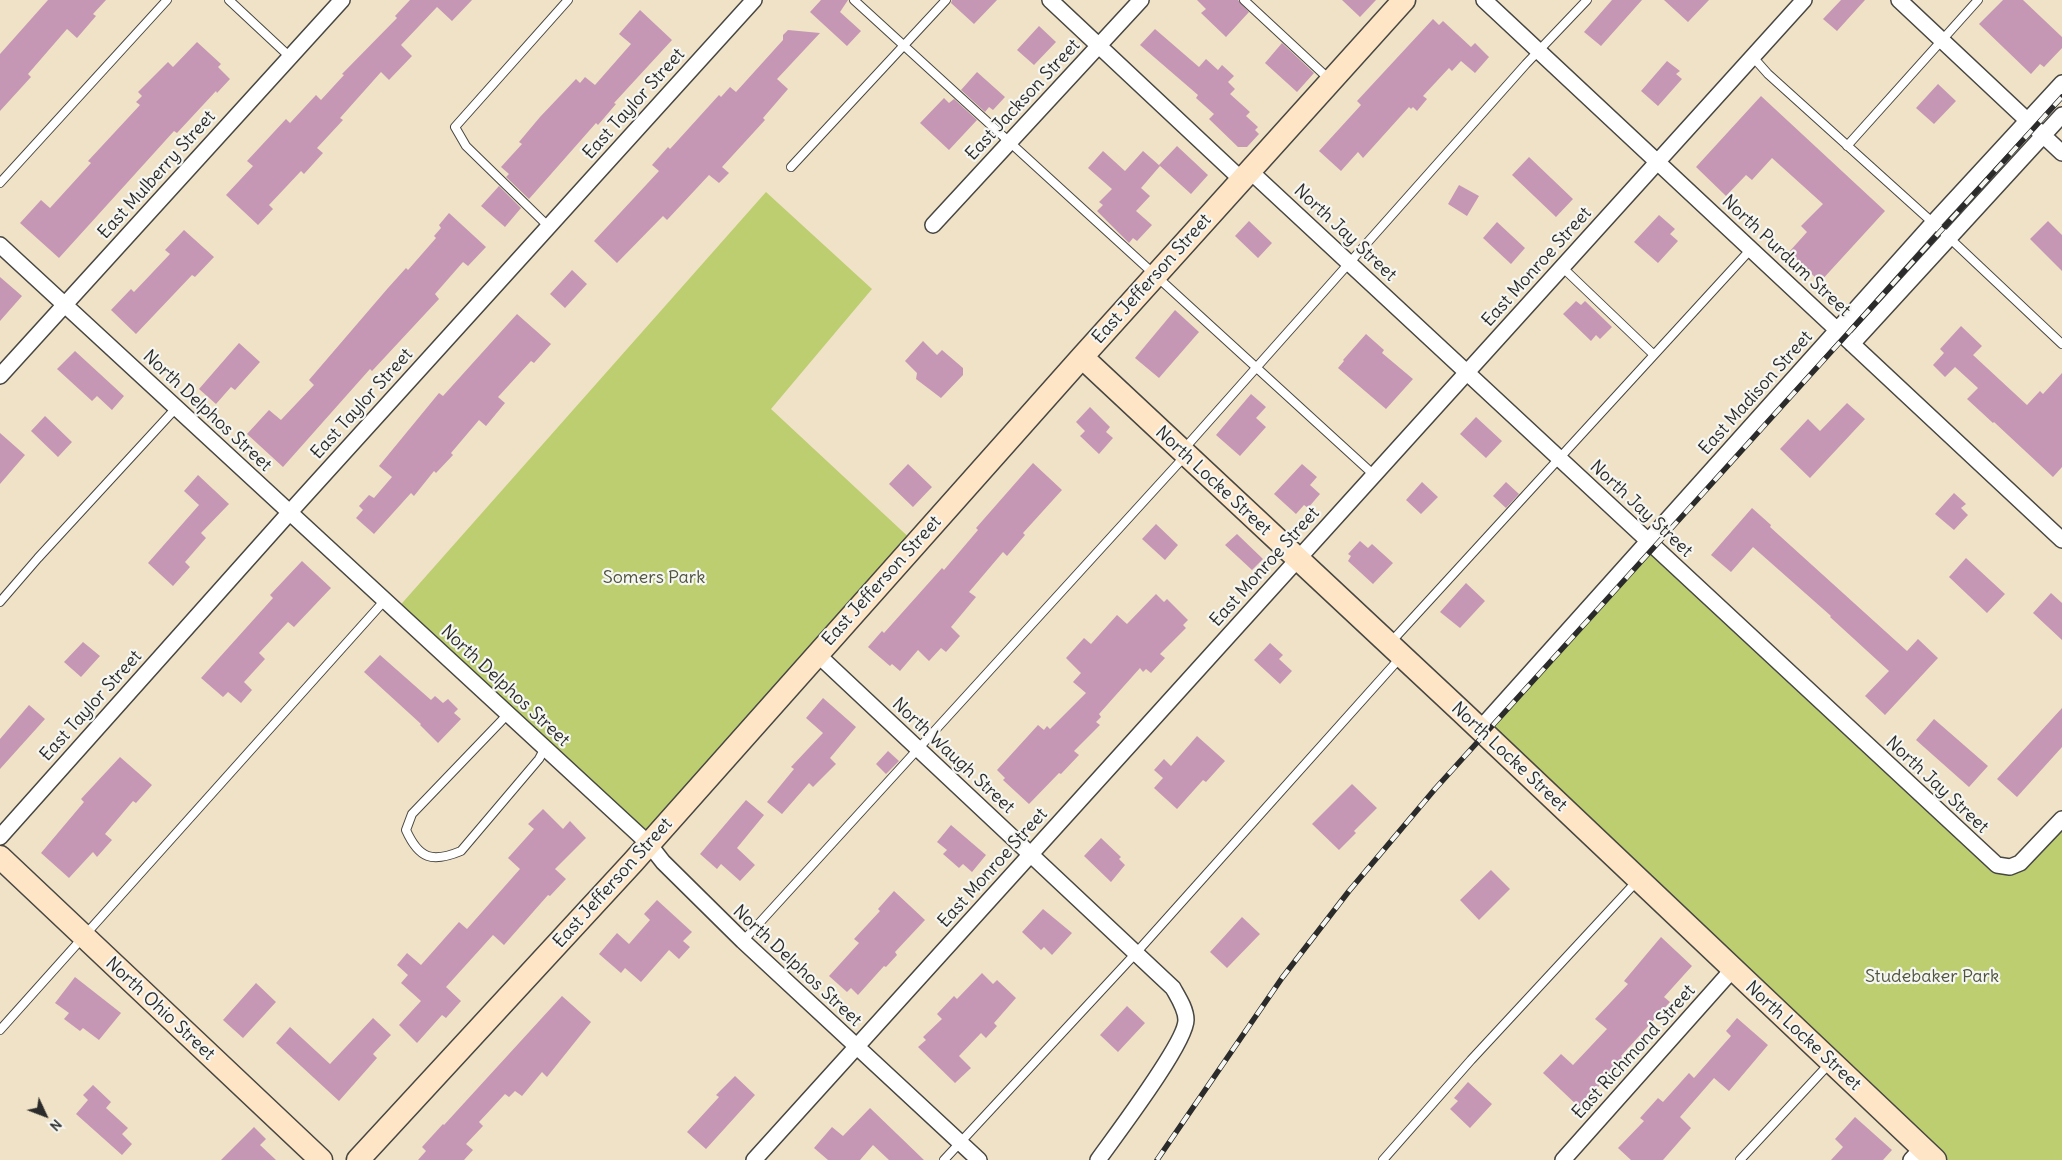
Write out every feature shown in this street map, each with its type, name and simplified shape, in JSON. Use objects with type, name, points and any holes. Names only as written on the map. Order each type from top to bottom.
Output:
[{"type":"street","name":"East Mulberry Street","points":[[0,376],[342,0]]},
{"type":"street","name":"East Taylor Street","points":[[0,837],[290,512],[754,0]]},
{"type":"street","name":"North Jay Street","points":[[1050,0],[1099,46],[1246,175],[1349,262],[1997,865],[2010,867],[2020,863],[2062,819]]},
{"type":"street","name":"East Jackson Street","points":[[933,225],[1141,0]]},
{"type":"street","name":"East Jefferson Street","points":[[358,1160],[649,844],[1082,357],[1404,0]]},
{"type":"street","name":"North Purdum Street","points":[[1484,0],[2062,540]]},
{"type":"street","name":"East Monroe Street","points":[[754,1160],[1804,0]]},
{"type":"street","points":[[1899,0],[2062,153]]},
{"type":"street","name":"East Madison Street","points":[[1480,730],[1933,223],[2062,83]]},
{"type":"street","points":[[1852,344],[2062,115]]},
{"type":"street","name":"North Delphos Street","points":[[0,245],[649,844],[663,862],[743,941],[978,1160]]},
{"type":"street","name":"North Locke Street","points":[[1082,357],[1831,1062],[1923,1156]]},
{"type":"street","name":"North Waugh Street","points":[[817,654],[1136,953],[1172,988],[1180,999],[1186,1020],[1177,1046],[1098,1160]]},
{"type":"street","name":"North Ohio Street","points":[[0,858],[321,1160]]},
{"type":"street","name":"East Richmond Street","points":[[1562,1160],[1733,969]]},
{"type":"lane","points":[[0,184],[167,0]]},
{"type":"lane","points":[[229,0],[290,57]]},
{"type":"lane","points":[[548,226],[466,146],[455,127],[568,0]]},
{"type":"lane","points":[[854,0],[1008,143],[1156,275],[1374,475]]},
{"type":"lane","points":[[791,167],[946,0]]},
{"type":"lane","points":[[1244,0],[1330,80]]},
{"type":"lane","points":[[743,941],[1184,453],[1256,367],[1349,262],[1586,0]]},
{"type":"lane","points":[[1847,146],[1978,0]]},
{"type":"lane","points":[[1752,56],[1768,74],[1950,238],[2062,344]]},
{"type":"lane","points":[[944,1160],[1136,953],[1560,458],[1751,249]]},
{"type":"lane","points":[[1562,267],[1654,355]]},
{"type":"lane","points":[[0,602],[176,408]]},
{"type":"lane","points":[[0,1030],[385,600]]},
{"type":"lane","points":[[508,714],[412,814],[406,830],[413,845],[425,856],[444,858],[461,851],[539,759],[545,748]]},
{"type":"lane","points":[[1384,1160],[1471,1060],[1638,880]]},
{"type":"lane","points":[[1740,1160],[1831,1062]]},
{"type":"green space","name":"Somers Park","points":[[766,192],[872,289],[771,409],[915,543],[649,844],[396,610]]},
{"type":"green space","name":"Studebaker Park","points":[[1654,548],[1997,865],[2020,863],[2062,819],[2062,1160],[1936,1160],[1479,730]]},
{"type":"building","points":[[48,0],[106,0],[93,14],[96,16],[77,38],[67,29],[28,74],[31,77],[0,111],[0,54]]},
{"type":"building","points":[[410,0],[472,0],[452,21],[437,7],[401,45],[412,56],[389,80],[381,72],[340,118],[343,120],[317,148],[323,153],[304,174],[301,171],[269,205],[273,209],[258,225],[226,195],[253,166],[247,161],[286,119],[290,123],[316,95],[321,100],[344,75],[342,74],[397,18],[395,16]]},
{"type":"building","points":[[821,0],[848,0],[840,12],[861,31],[847,46],[810,12]]},
{"type":"building","points":[[952,0],[997,0],[974,24],[951,3]]},
{"type":"building","points":[[1197,0],[1238,0],[1249,12],[1226,37],[1201,13],[1206,9]]},
{"type":"building","points":[[1342,0],[1376,0],[1360,17]]},
{"type":"building","points":[[1612,0],[1642,0],[1601,46],[1584,32]]},
{"type":"building","points":[[1664,0],[1709,0],[1688,22]]},
{"type":"building","points":[[1841,0],[1865,0],[1837,31],[1823,19]]},
{"type":"building","points":[[2003,0],[2023,0],[2062,37],[2062,48],[2044,67],[2040,64],[2031,74],[1979,24]]},
{"type":"building","points":[[640,10],[672,40],[614,103],[616,104],[598,125],[596,123],[529,199],[506,177],[509,174],[501,167],[522,144],[519,142],[540,117],[576,79],[580,83],[585,77],[595,85],[631,44],[619,34]]},
{"type":"building","points":[[1433,19],[1439,25],[1443,21],[1471,47],[1475,43],[1489,57],[1475,73],[1461,61],[1452,71],[1449,68],[1423,96],[1427,99],[1417,111],[1413,107],[1411,109],[1409,107],[1363,158],[1358,152],[1341,171],[1319,151],[1361,105],[1357,101]]},
{"type":"building","points":[[1039,26],[1056,42],[1034,65],[1017,50]]},
{"type":"building","points":[[1155,29],[1199,67],[1206,59],[1218,70],[1222,65],[1234,76],[1228,82],[1235,89],[1230,94],[1250,112],[1246,116],[1258,127],[1255,130],[1259,134],[1247,147],[1238,147],[1209,119],[1214,114],[1196,98],[1198,95],[1140,45]]},
{"type":"building","points":[[788,30],[820,33],[777,79],[788,89],[763,118],[765,120],[722,167],[729,173],[719,183],[709,175],[667,220],[663,216],[617,263],[594,241],[659,171],[652,165],[668,147],[670,149],[719,95],[721,97],[730,87],[736,92],[783,40],[783,35]]},
{"type":"building","points":[[197,42],[221,64],[218,67],[230,79],[217,93],[216,91],[177,133],[174,131],[59,258],[20,223],[41,200],[50,208],[91,163],[88,161],[140,105],[136,102],[142,96],[138,92],[168,62],[173,67]]},
{"type":"building","points":[[1282,43],[1314,73],[1297,92],[1265,63]]},
{"type":"building","points":[[1667,61],[1680,71],[1676,74],[1682,79],[1658,106],[1641,91]]},
{"type":"building","points":[[977,72],[1005,97],[993,110],[989,107],[985,112],[961,90]]},
{"type":"building","points":[[1938,84],[1956,101],[1934,124],[1916,108]]},
{"type":"building","points":[[1761,96],[1885,211],[1820,282],[1789,252],[1807,232],[1801,226],[1823,204],[1772,158],[1752,180],[1746,175],[1726,196],[1696,167]]},
{"type":"building","points":[[944,98],[949,103],[954,99],[977,120],[949,150],[920,123]]},
{"type":"building","points":[[1177,146],[1208,175],[1191,194],[1159,165]]},
{"type":"building","points":[[1103,151],[1125,171],[1143,151],[1160,166],[1141,188],[1150,196],[1136,211],[1152,225],[1137,241],[1133,238],[1129,243],[1097,211],[1103,205],[1099,202],[1112,189],[1088,168]]},
{"type":"building","points":[[1529,157],[1573,199],[1556,217],[1512,175]]},
{"type":"building","points":[[1459,185],[1479,196],[1467,216],[1448,204]]},
{"type":"building","points":[[499,186],[521,208],[505,227],[481,206]]},
{"type":"building","points":[[449,213],[486,247],[468,266],[463,262],[435,294],[439,299],[372,371],[370,369],[283,467],[247,434],[269,410],[281,420],[314,385],[309,380],[388,288],[406,268],[408,270],[436,238],[434,236],[441,228],[439,225]]},
{"type":"building","points":[[1659,215],[1675,229],[1670,234],[1678,241],[1658,263],[1634,242]]},
{"type":"building","points":[[1249,221],[1272,243],[1258,258],[1235,236]]},
{"type":"building","points":[[2048,221],[2062,235],[2062,271],[2030,239]]},
{"type":"building","points":[[1497,222],[1525,248],[1511,264],[1483,238]]},
{"type":"building","points":[[184,230],[214,257],[195,277],[192,275],[136,334],[111,310],[131,289],[134,292],[170,254],[165,250]]},
{"type":"building","points":[[572,270],[587,284],[565,308],[550,294]]},
{"type":"building","points":[[0,277],[22,296],[0,321]]},
{"type":"building","points":[[1576,301],[1581,305],[1585,301],[1612,327],[1600,339],[1596,335],[1591,341],[1563,314]]},
{"type":"building","points":[[1175,310],[1199,332],[1159,378],[1135,358]]},
{"type":"building","points":[[517,314],[551,344],[534,363],[531,361],[498,397],[505,403],[486,426],[479,420],[451,453],[453,455],[436,473],[434,471],[414,496],[411,493],[374,534],[356,518],[363,510],[359,506],[369,495],[374,498],[392,477],[379,466],[439,393],[443,396]]},
{"type":"building","points":[[1961,326],[1982,346],[1973,355],[2027,405],[2040,391],[2043,394],[2062,373],[2062,467],[2053,477],[1967,399],[1978,388],[1955,367],[1945,377],[1933,365],[1944,353],[1940,349]]},
{"type":"building","points":[[1366,334],[1384,350],[1382,353],[1413,379],[1386,409],[1338,368]]},
{"type":"building","points":[[923,341],[937,355],[942,350],[963,368],[963,375],[941,398],[916,379],[917,373],[905,361]]},
{"type":"building","points":[[239,343],[260,362],[235,390],[231,387],[216,404],[199,389]]},
{"type":"building","points":[[75,351],[124,396],[112,410],[97,396],[92,401],[57,369]]},
{"type":"building","points":[[1251,394],[1266,407],[1256,418],[1266,427],[1240,456],[1216,435]]},
{"type":"building","points":[[1847,403],[1865,419],[1810,478],[1780,449],[1808,419],[1820,431]]},
{"type":"building","points":[[1090,407],[1110,427],[1106,432],[1113,438],[1099,454],[1080,436],[1085,431],[1076,422]]},
{"type":"building","points":[[45,416],[72,442],[58,457],[31,431]]},
{"type":"building","points":[[1476,417],[1502,441],[1486,458],[1460,434]]},
{"type":"building","points":[[0,433],[25,455],[0,484]]},
{"type":"building","points":[[1033,463],[1062,490],[1023,533],[1025,535],[1007,556],[1003,552],[969,592],[976,597],[951,627],[960,636],[946,652],[941,648],[929,661],[918,650],[900,671],[892,664],[890,666],[868,647],[882,631],[884,633],[942,568],[944,570],[978,530],[976,528]]},
{"type":"building","points":[[908,464],[932,487],[913,507],[889,484]]},
{"type":"building","points":[[1302,464],[1317,477],[1310,485],[1320,494],[1308,508],[1304,505],[1296,514],[1274,494]]},
{"type":"building","points":[[198,475],[229,504],[201,533],[206,538],[185,562],[190,567],[173,586],[148,563],[199,505],[184,491]]},
{"type":"building","points":[[1422,482],[1438,497],[1421,514],[1406,500]]},
{"type":"building","points":[[1506,482],[1519,494],[1506,508],[1493,496]]},
{"type":"building","points":[[1954,493],[1966,504],[1961,508],[1968,515],[1954,530],[1935,514]]},
{"type":"building","points":[[1752,508],[1771,525],[1770,527],[1907,651],[1918,639],[1938,658],[1885,715],[1865,696],[1889,671],[1831,616],[1753,547],[1731,572],[1711,555]]},
{"type":"building","points":[[1156,524],[1178,545],[1165,560],[1142,539]]},
{"type":"building","points":[[1237,534],[1263,559],[1252,570],[1225,545]]},
{"type":"building","points":[[1360,541],[1368,548],[1372,544],[1393,563],[1373,584],[1348,561],[1351,556],[1348,554]]},
{"type":"building","points":[[1966,558],[2005,594],[1987,613],[1949,577]]},
{"type":"building","points":[[302,561],[331,588],[294,627],[288,622],[259,653],[265,659],[244,682],[252,690],[241,703],[228,692],[223,697],[201,678],[273,598],[270,595]]},
{"type":"building","points":[[1466,583],[1485,601],[1460,628],[1440,612]]},
{"type":"building","points":[[2051,593],[2062,603],[2062,640],[2033,613]]},
{"type":"building","points":[[1156,594],[1164,602],[1167,599],[1188,620],[1183,625],[1186,628],[1160,654],[1165,658],[1151,673],[1146,669],[1143,672],[1140,668],[1099,714],[1101,717],[1096,722],[1100,725],[1074,751],[1079,755],[1029,804],[1003,780],[1005,778],[997,770],[1038,725],[1044,730],[1047,726],[1050,729],[1086,693],[1073,682],[1081,673],[1066,658],[1084,638],[1091,644],[1117,615],[1127,624]]},
{"type":"building","points":[[83,642],[100,656],[81,677],[64,662]]},
{"type":"building","points":[[1270,643],[1283,655],[1279,659],[1292,671],[1280,684],[1254,660]]},
{"type":"building","points":[[380,655],[431,700],[435,696],[443,703],[448,699],[458,709],[454,713],[461,719],[438,743],[421,724],[364,672]]},
{"type":"building","points":[[823,698],[856,727],[830,758],[836,764],[813,787],[809,783],[782,814],[767,802],[794,769],[791,767],[823,733],[806,718]]},
{"type":"building","points":[[29,705],[45,719],[0,769],[0,739]]},
{"type":"building","points":[[2062,708],[2062,747],[2017,797],[1997,779]]},
{"type":"building","points":[[1934,719],[1988,766],[1969,787],[1916,740]]},
{"type":"building","points":[[1197,736],[1225,761],[1206,782],[1203,780],[1177,809],[1154,788],[1163,778],[1154,770],[1164,759],[1171,766]]},
{"type":"building","points":[[888,751],[899,761],[886,774],[876,764]]},
{"type":"building","points":[[120,757],[152,785],[136,803],[133,801],[105,834],[112,840],[97,857],[93,852],[69,878],[41,853],[84,802],[81,799]]},
{"type":"building","points":[[1352,784],[1377,808],[1354,831],[1356,833],[1339,850],[1312,824]]},
{"type":"building","points":[[746,800],[764,815],[737,848],[755,865],[740,881],[721,864],[717,869],[700,854]]},
{"type":"building","points":[[543,809],[563,829],[570,821],[586,838],[555,869],[566,879],[550,896],[548,895],[504,945],[493,935],[446,987],[461,1001],[446,1018],[442,1015],[417,1043],[399,1025],[421,1001],[401,983],[408,975],[397,965],[407,953],[421,965],[459,922],[467,929],[520,869],[508,858],[534,829],[528,824]]},
{"type":"building","points":[[951,825],[986,855],[972,872],[963,864],[959,868],[943,854],[947,850],[937,842]]},
{"type":"building","points":[[1101,838],[1121,857],[1119,859],[1125,865],[1111,882],[1084,856]]},
{"type":"building","points":[[1491,870],[1510,889],[1479,920],[1460,900]]},
{"type":"building","points":[[894,891],[925,920],[895,952],[897,955],[886,967],[884,966],[858,995],[851,988],[847,992],[829,976],[859,943],[854,939],[880,911],[878,909]]},
{"type":"building","points":[[657,900],[692,932],[683,941],[690,947],[679,959],[669,950],[641,982],[625,968],[621,973],[599,954],[617,933],[629,944],[650,920],[644,914]]},
{"type":"building","points":[[1043,909],[1072,933],[1052,955],[1044,947],[1041,950],[1022,932]]},
{"type":"building","points":[[1242,917],[1260,934],[1227,968],[1210,952]]},
{"type":"building","points":[[1661,937],[1692,966],[1664,997],[1670,1002],[1621,1056],[1625,1059],[1579,1107],[1543,1073],[1561,1054],[1573,1065],[1607,1029],[1595,1019],[1628,984],[1624,981]]},
{"type":"building","points":[[982,973],[993,984],[997,980],[1016,998],[994,1023],[997,1026],[986,1038],[981,1033],[959,1056],[971,1068],[955,1083],[918,1047],[926,1040],[923,1037],[942,1019],[937,1014],[954,996],[957,999]]},
{"type":"building","points":[[75,977],[121,1013],[99,1040],[83,1028],[80,1031],[64,1019],[69,1013],[55,1003]]},
{"type":"building","points":[[256,983],[276,1002],[243,1038],[223,1020]]},
{"type":"building","points":[[562,996],[591,1022],[547,1077],[542,1072],[522,1096],[515,1091],[509,1097],[505,1094],[479,1122],[483,1126],[466,1144],[473,1150],[464,1160],[418,1160],[426,1151],[422,1147]]},
{"type":"building","points":[[1127,1006],[1145,1023],[1118,1052],[1100,1035]]},
{"type":"building","points":[[373,1018],[391,1035],[373,1054],[377,1058],[339,1101],[276,1043],[290,1027],[330,1064]]},
{"type":"building","points":[[1737,1018],[1768,1045],[1729,1091],[1714,1078],[1680,1117],[1691,1128],[1663,1160],[1631,1160],[1618,1148],[1644,1121],[1640,1118],[1658,1098],[1663,1102],[1689,1073],[1694,1078],[1731,1036],[1726,1031]]},
{"type":"building","points":[[735,1076],[755,1095],[706,1149],[687,1132],[719,1097],[716,1095]]},
{"type":"building","points":[[1468,1082],[1492,1104],[1470,1128],[1450,1109],[1458,1101],[1454,1098]]},
{"type":"building","points":[[93,1085],[111,1102],[106,1108],[128,1128],[122,1134],[132,1144],[122,1155],[76,1114],[88,1100],[83,1095]]},
{"type":"building","points":[[870,1108],[924,1160],[889,1160],[873,1145],[860,1160],[828,1160],[814,1148],[832,1127],[843,1136]]},
{"type":"building","points":[[1855,1117],[1892,1150],[1883,1160],[1831,1160],[1843,1147],[1835,1139]]},
{"type":"building","points":[[254,1127],[266,1139],[260,1145],[276,1160],[221,1160]]},
{"type":"railway","points":[[1157,1160],[1282,978],[1349,891],[1435,789],[2062,97]]}]
